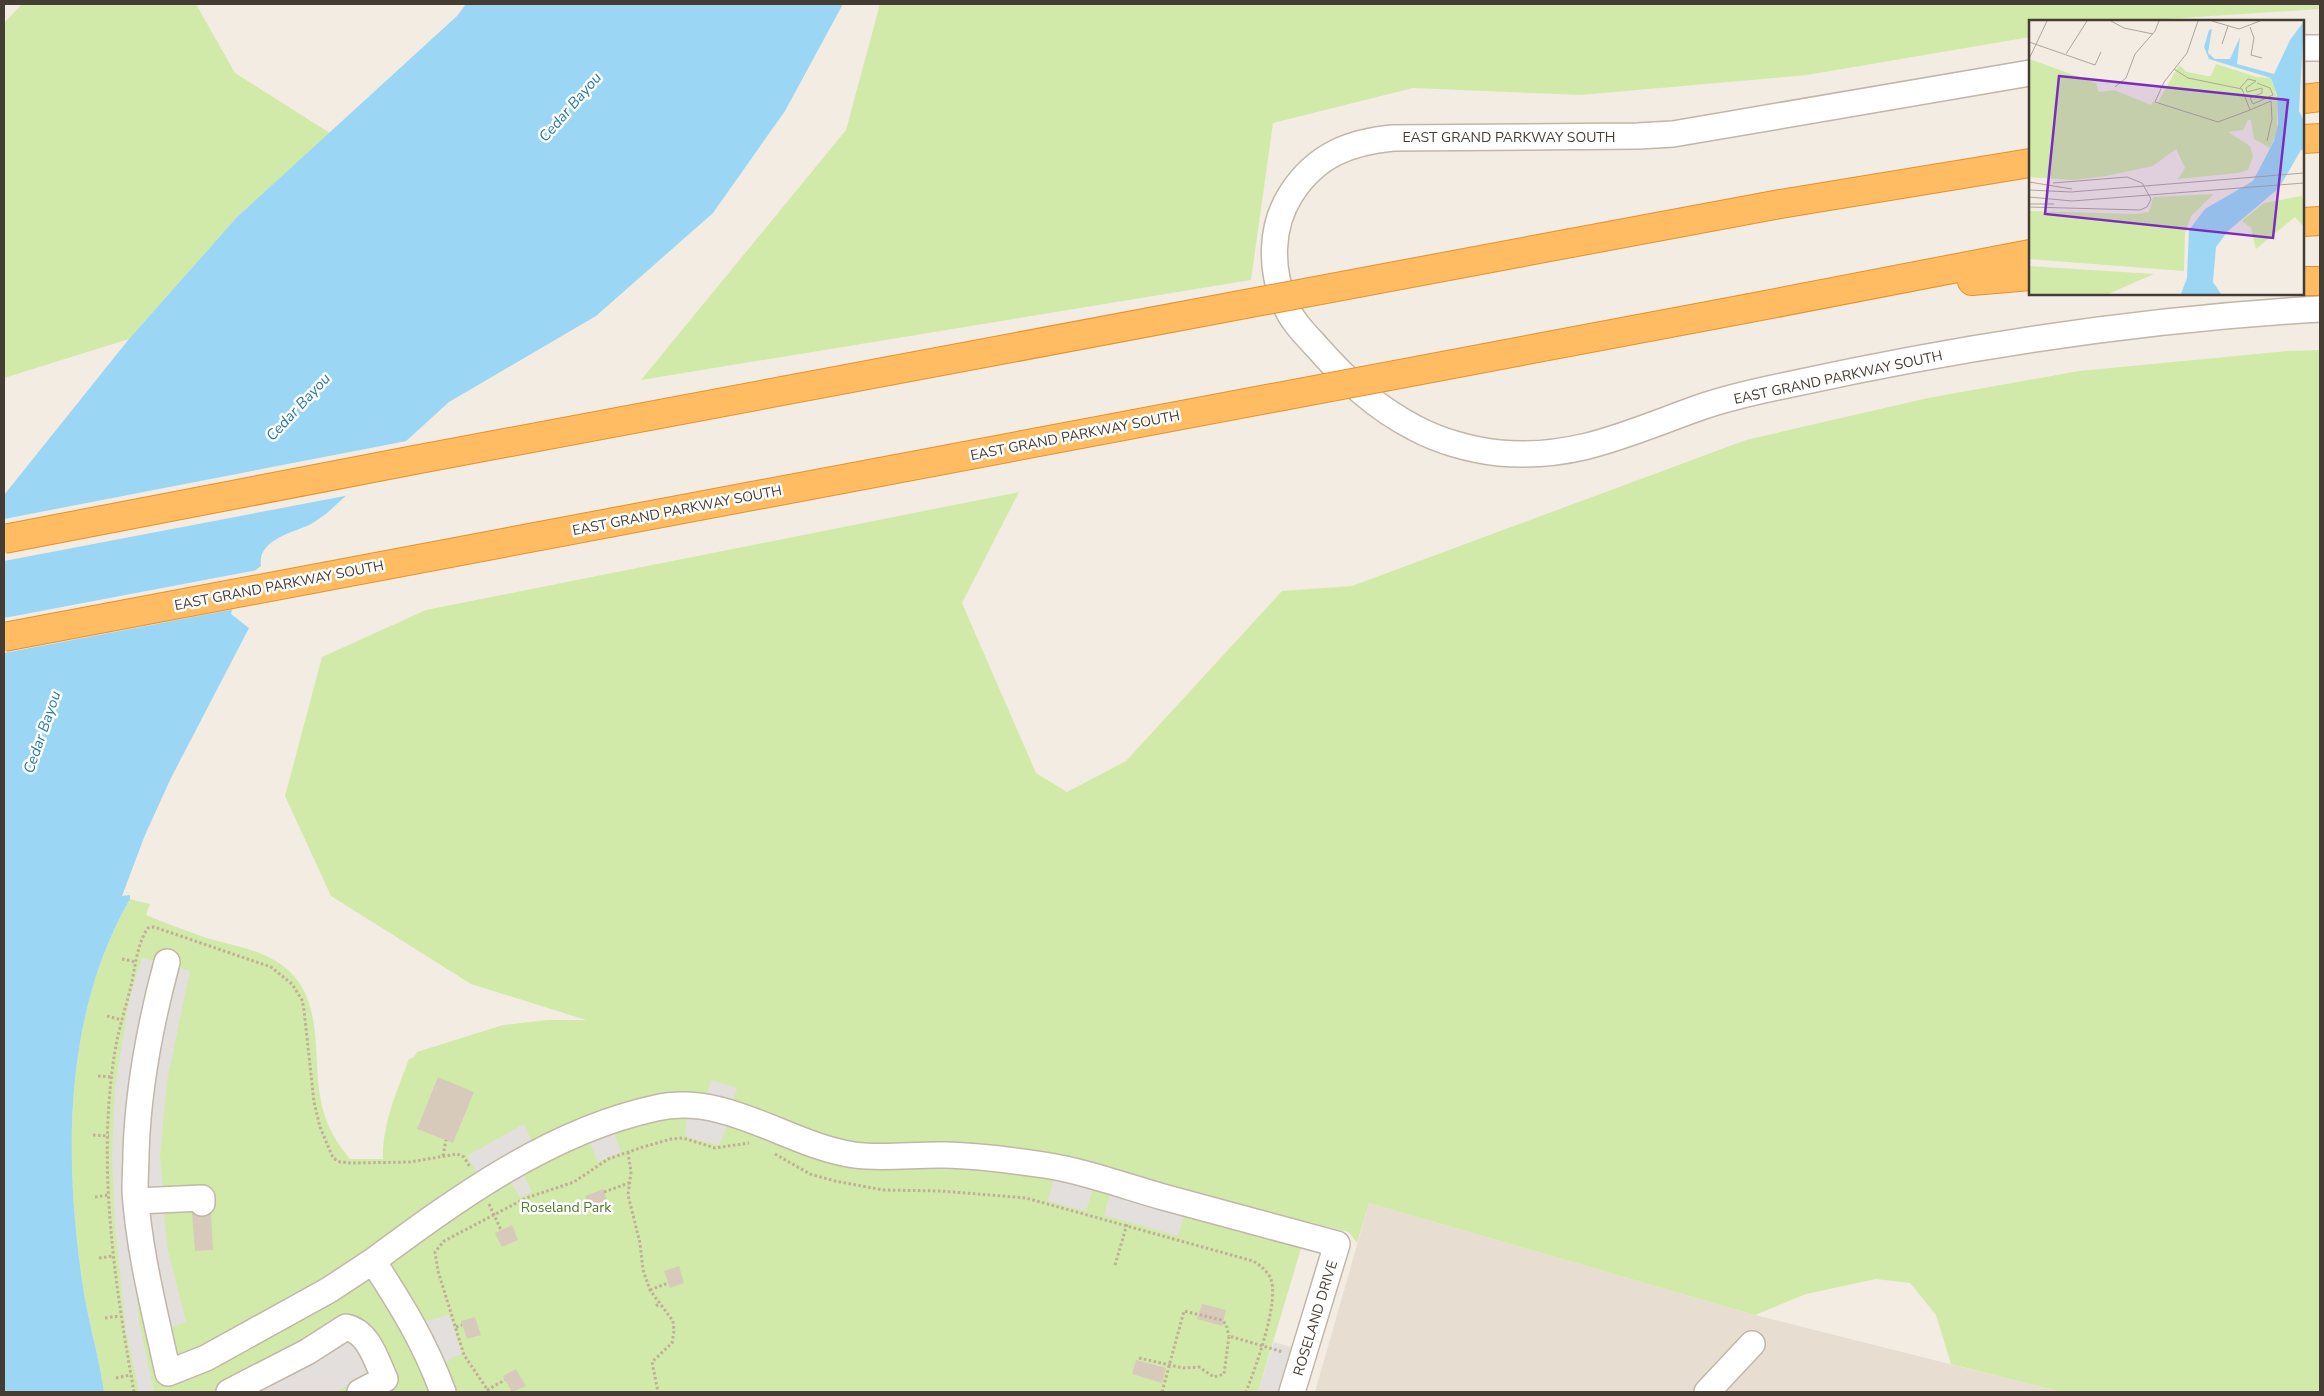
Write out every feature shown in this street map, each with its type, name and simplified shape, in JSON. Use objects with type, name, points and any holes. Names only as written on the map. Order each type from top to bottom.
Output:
[{"type":"highway","points":[[2304,99],[2320,97]]},
{"type":"highway","points":[[2304,139],[2320,138]]},
{"type":"highway","points":[[1780,204],[2029,146]]},
{"type":"highway","points":[[4,539],[409,461],[1780,204],[2029,163]]},
{"type":"highway","points":[[2304,222],[2320,221]]},
{"type":"highway","name":"EAST GRAND PARKWAY SOUTH","points":[[4,637],[2029,254]]},
{"type":"highway","points":[[1750,308],[1914,286],[2029,276]]},
{"type":"highway","points":[[2304,281],[2320,282]]},
{"type":"street","points":[[2304,48],[2320,48]]},
{"type":"street","name":"EAST GRAND PARKWAY SOUTH","points":[[2029,73],[1673,134],[1367,140],[1341,149],[1317,164],[1301,179],[1288,199],[1277,228],[1274,255],[1277,283],[1286,308],[1306,336],[1354,387],[1381,408],[1418,430],[1457,444],[1495,453],[1533,455],[1566,452],[1600,444],[1704,406],[1791,384],[1862,370],[2105,328],[2230,314],[2320,309]]},
{"type":"street","points":[[167,962],[154,1011],[142,1081],[137,1132],[137,1201],[142,1248],[168,1373],[206,1358],[329,1290],[372,1261],[410,1317],[429,1354],[444,1392]]},
{"type":"street","name":"ROSELAND DRIVE","points":[[372,1261],[472,1192],[547,1148],[620,1118],[657,1107],[680,1104],[719,1110],[827,1148],[854,1155],[885,1157],[944,1155],[992,1158],[1048,1166],[1337,1244],[1292,1392]]},
{"type":"street","points":[[137,1201],[202,1198],[202,1203]]},
{"type":"street","points":[[229,1392],[306,1352],[346,1327],[356,1330],[364,1337],[389,1386],[360,1392]]},
{"type":"street","points":[[1707,1392],[1752,1344]]},
{"type":"path","points":[[134,1392],[120,1316],[113,1256],[108,1195],[109,1136],[112,1077],[122,1020],[136,962],[148,928],[154,927],[271,967],[288,980],[302,1000],[314,1102],[327,1147],[333,1158],[340,1162],[387,1163]]},
{"type":"path","points":[[122,959],[136,962]]},
{"type":"path","points":[[107,1016],[122,1020]]},
{"type":"path","points":[[98,1076],[112,1077]]},
{"type":"path","points":[[93,1135],[109,1136]]},
{"type":"path","points":[[505,1380],[488,1391],[464,1355],[435,1261],[436,1252],[444,1241],[526,1198],[574,1182],[596,1166],[628,1152],[670,1139],[683,1138],[715,1148],[742,1144],[758,1145]]},
{"type":"path","points":[[443,1156],[446,1140]]},
{"type":"path","points":[[767,1149],[810,1174],[835,1181],[883,1190],[941,1191],[1026,1198],[1127,1224],[1253,1260],[1263,1267],[1270,1277],[1273,1290],[1262,1345],[1246,1392]]},
{"type":"path","points":[[628,1152],[631,1164],[629,1203],[640,1243],[643,1270],[650,1290],[673,1321],[672,1343],[652,1362],[658,1392]]},
{"type":"path","points":[[604,1192],[629,1183]]},
{"type":"path","points":[[95,1197],[108,1195]]},
{"type":"path","points":[[1115,1265],[1127,1224]]},
{"type":"path","points":[[99,1258],[113,1256]]},
{"type":"path","points":[[650,1290],[668,1283]]},
{"type":"path","points":[[656,1306],[660,1303]]},
{"type":"path","points":[[1138,1358],[1169,1366],[1183,1368],[1199,1367],[1214,1377],[1218,1377],[1224,1374],[1225,1370],[1224,1360],[1229,1336],[1226,1324],[1221,1320],[1184,1311],[1169,1366],[1162,1392]]},
{"type":"path","points":[[105,1318],[120,1316]]},
{"type":"path","points":[[456,1327],[462,1325]]},
{"type":"path","points":[[1229,1336],[1302,1359]]},
{"type":"path","points":[[116,1378],[131,1375]]},
{"type":"shaded area","points":[[142,958],[157,962],[131,1237],[139,1321],[154,1392],[139,1392],[126,1331],[115,1225],[112,1155],[115,1089],[129,1000]]},
{"type":"shaded area","points":[[175,966],[190,971],[167,1081],[160,1157],[163,1188],[146,1190],[146,1121]]},
{"type":"shaded area","points":[[711,1080],[737,1088],[732,1106],[707,1095]]},
{"type":"shaded area","points":[[687,1113],[728,1124],[719,1145],[689,1138],[685,1135]]},
{"type":"shaded area","points":[[524,1124],[534,1146],[479,1177],[467,1156]]},
{"type":"shaded area","points":[[619,1126],[615,1135],[621,1152],[598,1162],[588,1138]]},
{"type":"shaded area","points":[[521,1170],[532,1192],[520,1197],[508,1178]]},
{"type":"shaded area","points":[[1052,1175],[1094,1185],[1086,1211],[1048,1201],[1053,1181]]},
{"type":"shaded area","points":[[1110,1194],[1185,1212],[1178,1236],[1104,1215]]},
{"type":"shaded area","points":[[1369,1203],[1755,1315],[2061,1392],[1315,1392]]},
{"type":"shaded area","points":[[163,1205],[168,1251],[186,1322],[171,1327],[157,1273],[147,1207]]},
{"type":"shaded area","points":[[449,1314],[462,1354],[449,1359],[444,1366],[423,1320],[429,1321]]},
{"type":"shaded area","points":[[348,1340],[353,1342],[368,1370],[365,1376],[335,1392],[249,1392]]},
{"type":"shaded area","points":[[1274,1342],[1304,1351],[1292,1392],[1258,1392]]},
{"type":"green space","points":[[22,4],[196,4],[235,73],[330,133],[237,217],[129,339],[4,378],[4,23]]},
{"type":"green space","points":[[880,4],[2320,4],[2320,9],[2150,20],[2029,20],[2029,37],[1807,75],[1580,95],[1413,88],[1273,123],[1251,280],[641,380],[846,130]]},
{"type":"green space","name":"Roseland Park","points":[[2320,350],[2320,1392],[2061,1392],[1951,1364],[1936,1315],[1910,1283],[1876,1279],[1806,1294],[1755,1315],[1369,1203],[1357,1243],[1349,1232],[1309,1222],[1258,1392],[104,1392],[82,1280],[76,1232],[72,1134],[75,1085],[81,1037],[92,989],[108,943],[130,899],[150,904],[146,915],[207,938],[249,949],[269,957],[287,969],[299,983],[307,998],[312,1015],[319,1089],[324,1114],[333,1134],[350,1159],[383,1159],[385,1133],[395,1095],[409,1059],[414,1057],[417,1052],[503,1025],[548,1020],[586,1020],[471,984],[331,896],[285,796],[322,657],[426,610],[1019,492],[962,603],[1036,773],[1067,792],[1126,761],[1282,591],[1352,586],[1746,440],[1928,398],[2079,371],[2289,351]]},
{"type":"water","name":"Cedar Bayou","points":[[466,4],[843,4],[785,111],[713,213],[596,316],[449,402],[326,514],[309,525],[277,539],[264,550],[261,557],[261,566],[250,575],[242,587],[235,600],[231,614],[249,628],[171,778],[145,835],[122,896],[130,895],[130,899],[108,943],[92,989],[81,1037],[75,1085],[72,1134],[76,1232],[82,1280],[104,1392],[4,1392],[4,495],[129,339],[237,217],[457,16]]},
{"type":"pier","points":[[412,440],[350,495],[4,561],[4,519]]},
{"type":"pier","points":[[262,569],[251,575],[236,602],[235,609],[4,653],[4,618]]},
{"type":"building","points":[[438,1077],[474,1092],[453,1143],[417,1129]]},
{"type":"building","points":[[603,1189],[608,1203],[590,1210],[585,1196]]},
{"type":"building","points":[[192,1213],[202,1217],[211,1213],[213,1250],[195,1251]]},
{"type":"building","points":[[512,1225],[518,1240],[502,1247],[495,1233]]},
{"type":"building","points":[[679,1266],[684,1283],[670,1288],[664,1271]]},
{"type":"building","points":[[1202,1304],[1226,1310],[1222,1326],[1197,1319]]},
{"type":"building","points":[[475,1317],[481,1335],[467,1339],[461,1321]]},
{"type":"building","points":[[1136,1360],[1166,1368],[1162,1383],[1132,1374]]},
{"type":"building","points":[[516,1369],[526,1386],[512,1392],[503,1376]]}]
